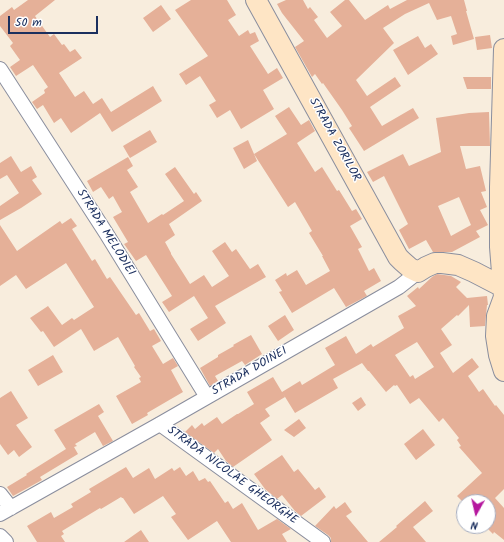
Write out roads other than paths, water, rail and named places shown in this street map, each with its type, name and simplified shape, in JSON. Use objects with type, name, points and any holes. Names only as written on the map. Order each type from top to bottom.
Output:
[{"type":"street","name":"STRADA ZORILOR","points":[[256,0],[398,257],[405,265],[418,272]]},
{"type":"street","points":[[504,49],[500,187],[500,247],[504,294],[498,316],[496,336],[499,355],[504,371]]},
{"type":"street","name":"STRADA MELODIEI","points":[[0,69],[110,240],[207,397]]},
{"type":"street","name":"STRADA DOINEI","points":[[5,511],[399,287],[418,272],[435,263],[450,264],[469,270],[504,294]]},
{"type":"street","name":"STRADA NICOLAE GHEORGHE","points":[[160,424],[322,542]]},
{"type":"street","points":[[0,494],[5,511]]},
{"type":"street","points":[[0,536],[6,542]]}]
